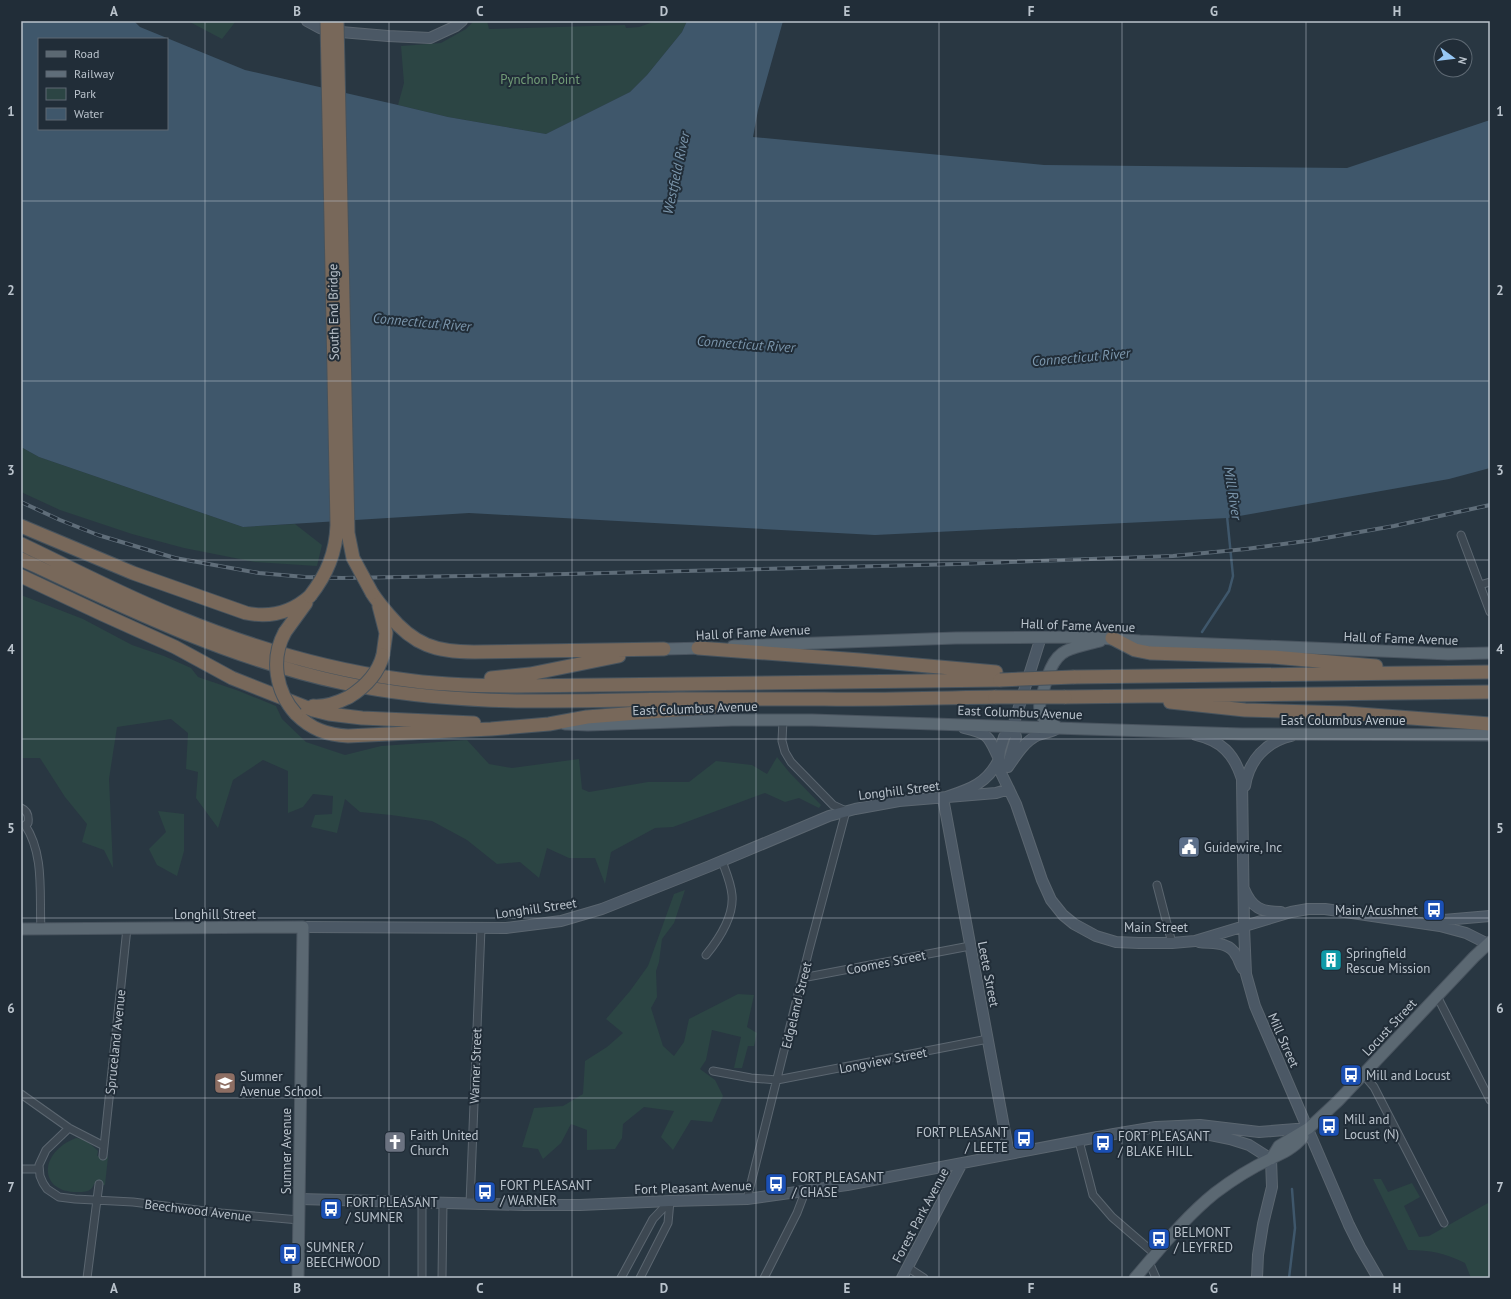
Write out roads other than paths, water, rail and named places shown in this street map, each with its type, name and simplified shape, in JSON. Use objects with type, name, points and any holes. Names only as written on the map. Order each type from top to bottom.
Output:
[{"type":"highway","name":"South End Bridge","points":[[295,709],[289,706],[282,692],[277,675],[278,653],[285,632],[322,580],[334,549],[337,529],[327,21]]},
{"type":"highway","name":"South End Bridge","points":[[337,21],[348,533],[353,558],[373,595]]},
{"type":"highway","points":[[21,526],[133,573],[234,609],[258,615],[283,612],[298,605],[310,596]]},
{"type":"highway","points":[[21,534],[98,563],[133,573]]},
{"type":"highway","points":[[21,544],[146,604],[208,629],[265,648],[353,671],[397,679],[457,685],[516,686],[1001,676],[1074,677],[1490,672]]},
{"type":"highway","points":[[21,559],[142,615],[212,644],[298,672],[342,683],[431,697],[491,701],[748,698],[823,700],[1490,692]]},
{"type":"highway","points":[[21,576],[176,647],[232,678],[295,709],[362,718],[524,725]]},
{"type":"highway","points":[[21,585],[102,614]]},
{"type":"highway","points":[[373,595],[400,627],[410,636],[428,646],[442,650],[479,652],[664,649]]},
{"type":"highway","points":[[295,709],[334,704],[349,697],[364,686],[372,677],[379,666],[383,655],[386,638],[385,626],[373,595]]},
{"type":"highway","points":[[1112,638],[1135,650],[1150,652],[1284,657],[1436,672]]},
{"type":"highway","points":[[698,648],[868,660],[1001,676]]},
{"type":"highway","points":[[397,679],[508,677],[664,649]]},
{"type":"highway","points":[[1125,696],[1229,709],[1346,713],[1490,724]]},
{"type":"highway","points":[[295,709],[309,725],[319,731],[342,736],[467,730],[549,724],[605,716],[823,700]]},
{"type":"main road","name":"Hall of Fame Avenue","points":[[664,649],[892,640],[1041,637],[1112,638],[1155,642],[1456,654],[1490,652]]},
{"type":"main road","points":[[1061,728],[1046,722],[1041,715],[1040,709],[1040,703],[1053,664],[1058,657],[1067,650],[1112,638]]},
{"type":"main road","name":"East Columbus Avenue","points":[[549,724],[588,725],[732,720],[783,720],[1187,732],[1490,735]]},
{"type":"main road","name":"Longhill Street","points":[[21,929],[303,927]]},
{"type":"main road","name":"Sumner Avenue","points":[[298,1278],[303,927]]},
{"type":"main road","name":"Locust Street","points":[[1271,1159],[1279,1146],[1309,1128],[1338,1101],[1489,943]]},
{"type":"main road","points":[[1135,1278],[1195,1211],[1214,1194],[1232,1181],[1271,1159]]},
{"type":"street","points":[[306,21],[329,31],[430,38],[456,26],[462,21]]},
{"type":"street","points":[[1461,535],[1490,612]]},
{"type":"street","points":[[1480,585],[1490,582]]},
{"type":"street","name":"Main Street","points":[[1041,637],[1013,726],[1004,737],[999,759],[1001,773],[1016,804],[1051,900],[1063,915],[1080,928],[1105,939],[1139,943],[1172,943],[1195,941],[1291,912],[1308,909],[1325,909],[1414,921],[1459,931],[1489,943]]},
{"type":"street","points":[[783,720],[781,730],[782,741],[785,752],[791,762],[833,805],[846,811]]},
{"type":"street","points":[[943,798],[973,788],[994,770],[999,759],[990,741],[982,733],[946,724]]},
{"type":"street","name":"Main Street","points":[[1009,789],[1009,758],[1016,737],[1013,726]]},
{"type":"street","points":[[1008,767],[1022,747],[1031,739],[1040,734],[1061,728]]},
{"type":"street","name":"Mill Street","points":[[1187,732],[1207,737],[1224,748],[1238,766],[1242,779],[1243,794],[1243,888],[1246,974],[1255,1006],[1263,1026],[1350,1224],[1378,1278]]},
{"type":"street","name":"Mill Street","points":[[1243,794],[1248,772],[1263,749],[1272,742],[1298,734]]},
{"type":"street","name":"Longhill Street","points":[[303,927],[481,928],[517,927],[555,922],[602,910],[820,820],[846,811],[899,801],[996,793],[1009,789]]},
{"type":"street","name":"Leete Street","points":[[943,798],[1009,1154]]},
{"type":"street","points":[[21,808],[28,814],[28,823],[23,825],[34,843],[39,864],[41,929]]},
{"type":"street","name":"Edgeland Street","points":[[747,1199],[802,978],[846,811]]},
{"type":"street","points":[[706,955],[723,929],[728,918],[732,902],[731,887],[722,861]]},
{"type":"street","points":[[1157,885],[1172,943]]},
{"type":"street","points":[[1243,888],[1250,901],[1260,909],[1274,912],[1291,912]]},
{"type":"street","name":"Main Street","points":[[1414,921],[1446,921],[1490,916]]},
{"type":"street","name":"Spruceland Avenue","points":[[103,1156],[127,928]]},
{"type":"street","name":"Warner Street","points":[[470,1204],[481,928]]},
{"type":"street","points":[[1195,941],[1229,946],[1237,956],[1246,974]]},
{"type":"street","name":"Coomes Street","points":[[802,978],[970,946]]},
{"type":"street","points":[[1437,996],[1490,1100]]},
{"type":"street","name":"Longview Street","points":[[713,1071],[751,1078],[777,1080],[988,1039]]},
{"type":"street","points":[[1363,1074],[1374,1087],[1444,1223]]},
{"type":"street","points":[[21,1094],[69,1128],[104,1146]]},
{"type":"street","name":"Fort Pleasant Avenue","points":[[1176,1128],[1200,1125],[1259,1132],[1309,1128]]},
{"type":"street","name":"Fort Pleasant Avenue","points":[[300,1199],[470,1204],[580,1205],[670,1200],[747,1199],[805,1192],[1156,1127],[1176,1128],[1230,1139],[1249,1145],[1271,1159]]},
{"type":"street","points":[[21,1169],[39,1170],[40,1161],[46,1150],[69,1128]]},
{"type":"street","points":[[1079,1141],[1093,1195],[1152,1258],[1156,1278]]},
{"type":"street","points":[[1257,1278],[1258,1255],[1263,1224],[1272,1187],[1271,1159]]},
{"type":"street","name":"Forest Park Avenue","points":[[902,1278],[962,1164]]},
{"type":"street","name":"Beechwood Avenue","points":[[39,1170],[43,1183],[47,1189],[54,1194],[70,1199],[151,1204],[221,1214],[299,1220]]},
{"type":"street","points":[[87,1278],[99,1184]]},
{"type":"street","points":[[764,1278],[797,1213],[805,1192]]},
{"type":"street","points":[[621,1278],[653,1219],[670,1200]]},
{"type":"street","points":[[640,1278],[668,1223],[670,1200]]},
{"type":"street","points":[[422,1202],[422,1278]]},
{"type":"street","points":[[442,1278],[443,1203]]},
{"type":"street","points":[[907,1267],[924,1278]]},
{"type":"water","points":[[21,21],[134,21],[140,27],[167,38],[38,38],[38,130],[168,130],[168,38],[245,70],[448,117],[546,134],[630,92],[647,75],[682,32],[687,21],[783,21],[758,110],[753,137],[1044,165],[1347,168],[1490,120],[1490,468],[1449,479],[1228,518],[875,535],[469,513],[243,527],[39,457],[21,447]]},
{"type":"waterway","name":"Mill River","points":[[1202,632],[1229,591],[1233,576],[1227,516]]},
{"type":"waterway","name":"Mill River","points":[[1289,1278],[1295,1228],[1292,1189]]},
{"type":"railway","points":[[21,502],[98,535],[175,558],[259,573],[305,577],[342,578],[958,564],[1173,556],[1246,549],[1314,540],[1394,526],[1490,505]]},
{"type":"place","name":"Guidewire, Inc","points":[[1189,847]]},
{"type":"place","name":"Main/Acushnet","points":[[1434,910]]},
{"type":"place","name":"Springfield Rescue Mission","points":[[1331,960]]},
{"type":"place","name":"Mill and Locust","points":[[1351,1075]]},
{"type":"place","name":"Sumner Avenue School","points":[[225,1083]]},
{"type":"place","name":"Mill and Locust (N)","points":[[1329,1126]]},
{"type":"place","name":"FORT PLEASANT / LEETE","points":[[1024,1139]]},
{"type":"place","name":"Faith United Church","points":[[395,1142]]},
{"type":"place","name":"FORT PLEASANT / BLAKE HILL","points":[[1103,1143]]},
{"type":"place","name":"FORT PLEASANT / CHASE","points":[[776,1184]]},
{"type":"place","name":"FORT PLEASANT / WARNER","points":[[485,1192]]},
{"type":"place","name":"FORT PLEASANT / SUMNER","points":[[331,1209]]},
{"type":"place","name":"BELMONT / LEYFRED","points":[[1159,1239]]},
{"type":"place","name":"SUMNER / BEECHWOOD","points":[[290,1254]]},
{"type":"park label","name":"Pynchon Point","points":[[540,79]]},
{"type":"water label","name":"Westfield River","points":[[676,173]]},
{"type":"water label","name":"Connecticut River","points":[[422,322]]},
{"type":"water label","name":"Connecticut River","points":[[746,344]]},
{"type":"water label","name":"Connecticut River","points":[[1081,357]]}]
